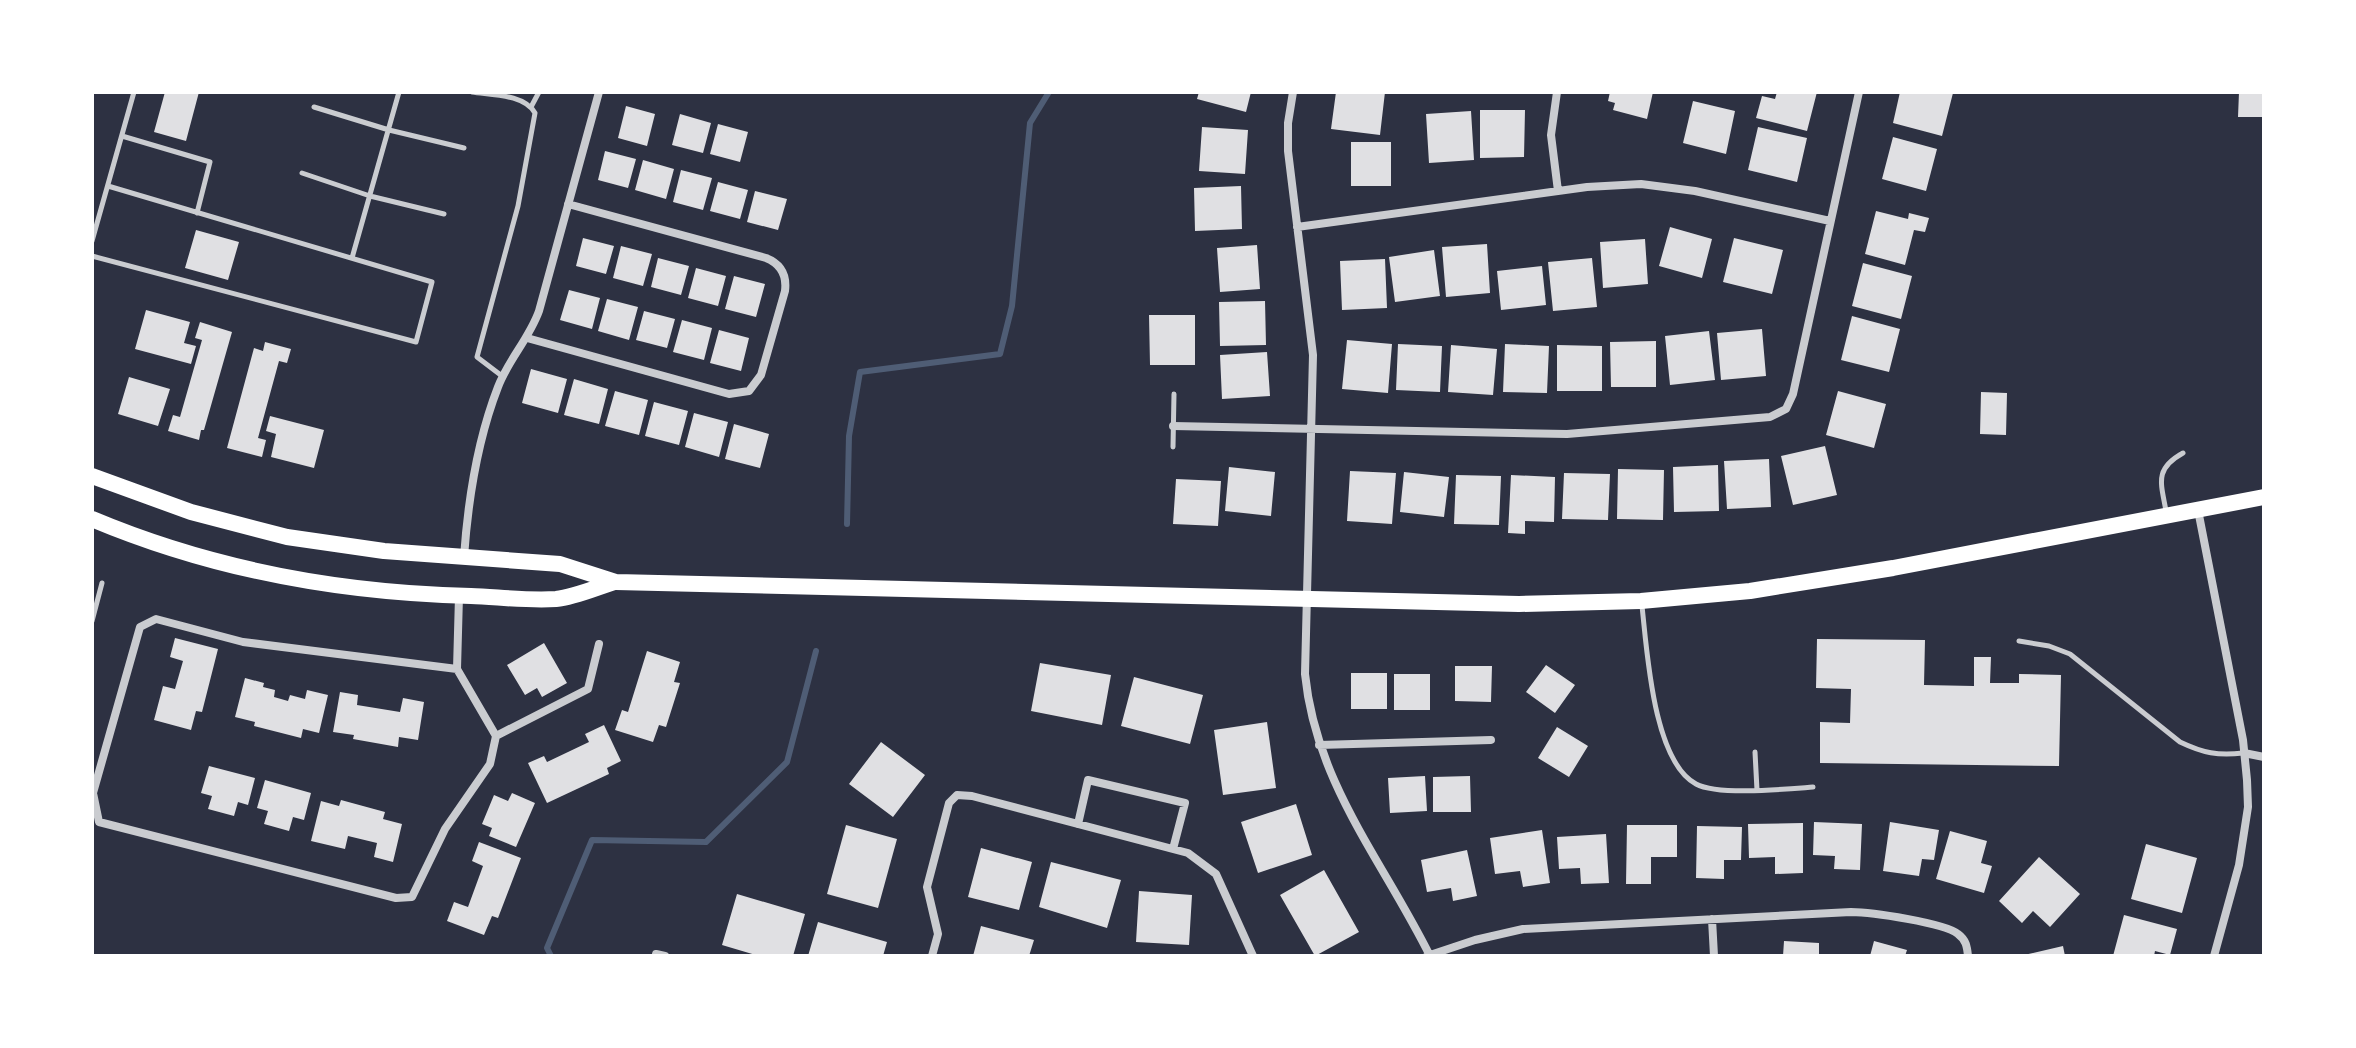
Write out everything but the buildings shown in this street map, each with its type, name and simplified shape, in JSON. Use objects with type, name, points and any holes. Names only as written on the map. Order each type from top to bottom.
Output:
[{"type":"main road","points":[[92,476],[191,512],[287,537],[384,551],[560,564],[616,582],[1519,604],[1641,601],[1750,591],[2264,497]]},
{"type":"main road","points":[[92,519],[179,549],[280,575],[379,591],[556,599],[616,582]]},
{"type":"street","points":[[464,558],[476,465],[502,376],[527,338],[539,311],[599,92]]},
{"type":"street","points":[[1293,92],[1288,151],[1313,355],[1305,674],[1307,698],[1319,745],[1346,809],[1429,956],[1475,940],[1523,929],[1829,912],[1871,913],[1956,931],[1967,944],[1968,956]]},
{"type":"street","points":[[1557,92],[1551,135],[1558,191]]},
{"type":"street","points":[[1173,426],[1567,434],[1770,417],[1786,409],[1793,394],[1859,92]]},
{"type":"street","points":[[1297,227],[1613,184],[1669,186],[1830,221]]},
{"type":"street","points":[[527,338],[729,394],[749,391],[761,375],[785,291],[785,277],[778,265],[766,258],[568,204]]},
{"type":"street","points":[[2198,510],[2244,753],[2248,807],[2239,865],[2214,956]]},
{"type":"street","points":[[457,669],[243,642],[156,619],[140,627],[93,793],[99,822],[396,898],[412,897],[445,829],[490,764],[496,736],[457,669],[459,596]]},
{"type":"street","points":[[496,736],[588,689],[599,644]]},
{"type":"street","points":[[1319,745],[1491,740]]},
{"type":"street","points":[[2244,753],[2264,757]]},
{"type":"street","points":[[1078,824],[1088,780],[1185,803],[1173,849]]},
{"type":"street","points":[[932,956],[938,934],[927,887],[949,803],[957,795],[972,796],[1188,853],[1216,874],[1253,956]]},
{"type":"street","points":[[1712,919],[1714,956]]},
{"type":"lane","points":[[92,241],[134,92]]},
{"type":"lane","points":[[352,258],[399,92]]},
{"type":"lane","points":[[472,92],[515,99],[531,107],[535,113],[518,206],[477,357],[502,376]]},
{"type":"lane","points":[[531,107],[539,92]]},
{"type":"lane","points":[[314,107],[389,130],[464,148]]},
{"type":"lane","points":[[122,136],[210,162],[197,213]]},
{"type":"lane","points":[[302,173],[370,196],[444,214]]},
{"type":"lane","points":[[92,256],[416,342],[432,282],[108,186]]},
{"type":"lane","points":[[1173,447],[1174,394]]},
{"type":"lane","points":[[2167,516],[2161,477],[2167,464],[2183,453]]},
{"type":"lane","points":[[92,621],[102,583]]},
{"type":"lane","points":[[1641,601],[1652,695],[1680,769],[1697,785],[1707,788],[1757,790],[1813,787]]},
{"type":"lane","points":[[2019,641],[2049,646],[2070,654],[2161,730],[2201,753],[2219,756],[2244,753]]},
{"type":"lane","points":[[1755,752],[1757,790]]},
{"type":"waterway","points":[[847,524],[849,436],[860,372],[1000,354],[1012,306],[1030,123],[1049,92]]},
{"type":"waterway","points":[[551,956],[547,948],[592,840],[706,842],[787,762],[816,651]]}]
